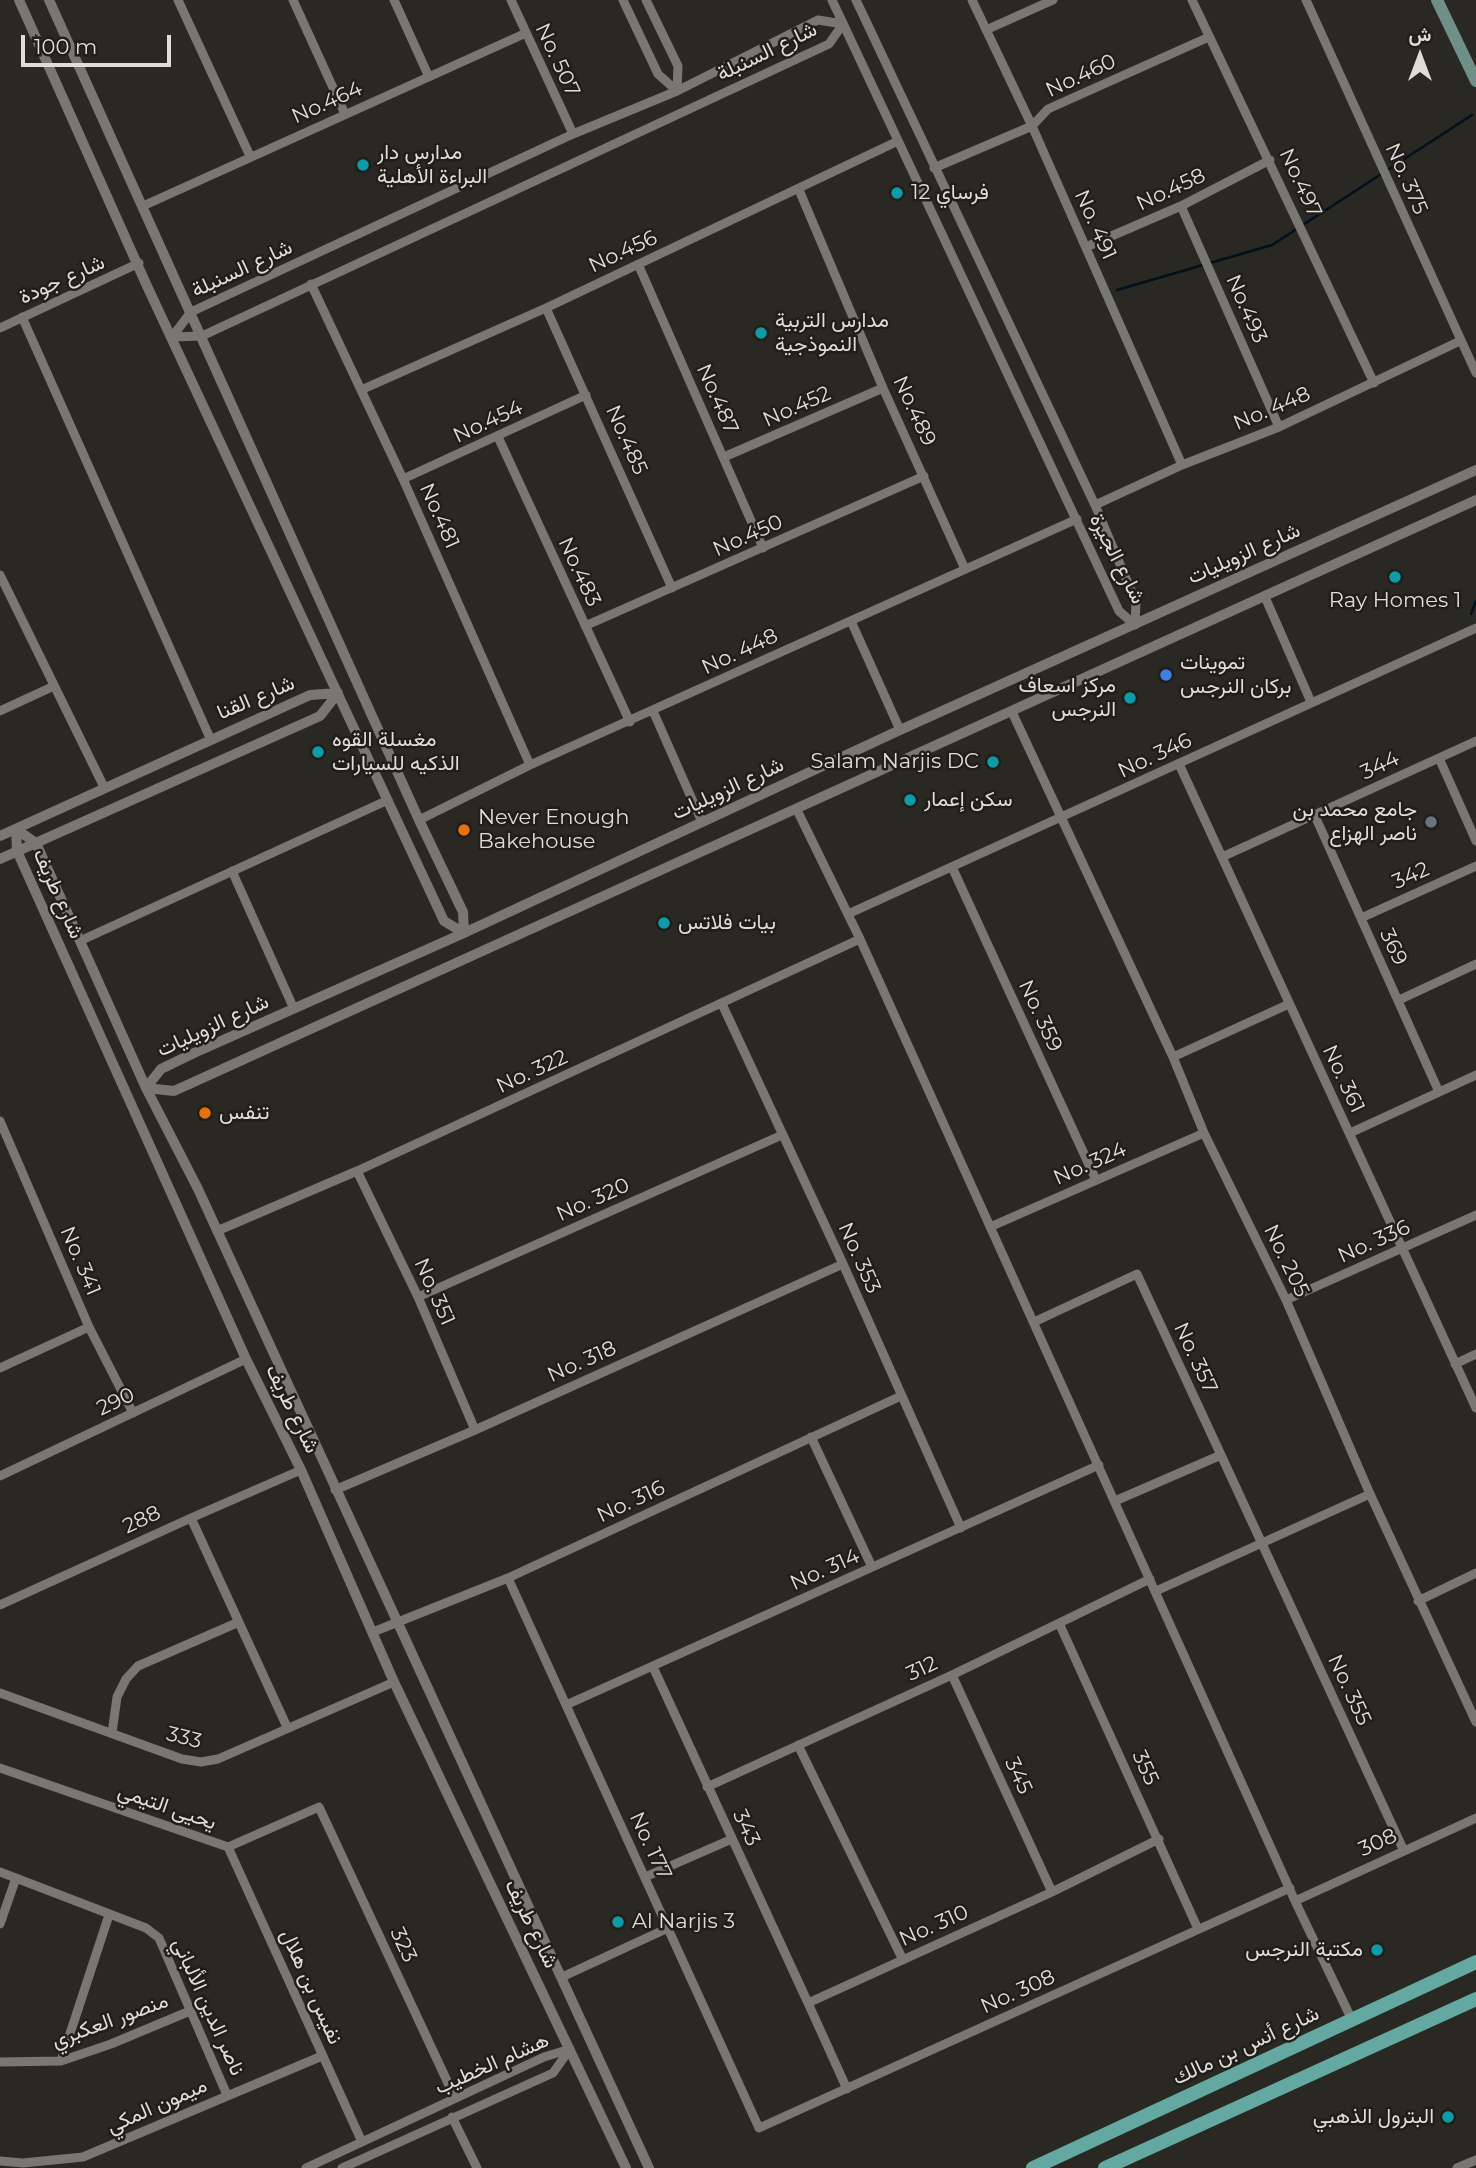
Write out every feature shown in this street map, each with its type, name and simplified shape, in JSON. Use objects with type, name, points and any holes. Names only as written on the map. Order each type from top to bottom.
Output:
[{"type":"main road","points":[[1437,0],[1476,81]]},
{"type":"main road","name":"شارع أنس بن مالك","points":[[1033,2168],[1476,1962]]},
{"type":"main road","points":[[1105,2168],[1476,1999]]},
{"type":"street","points":[[19,0],[172,337],[444,921],[464,933]]},
{"type":"street","points":[[49,0],[463,912],[464,933]]},
{"type":"street","points":[[178,0],[250,156]]},
{"type":"street","points":[[293,0],[345,114]]},
{"type":"street","points":[[394,0],[429,77]]},
{"type":"street","name":"No. 507","points":[[510,0],[573,134]]},
{"type":"street","points":[[623,0],[658,74],[677,91]]},
{"type":"street","points":[[646,0],[678,66],[677,91]]},
{"type":"street","name":"شارع الجيرة","points":[[832,0],[1119,611],[1135,625]]},
{"type":"street","name":"شارع الجيرة","points":[[856,0],[1095,505],[1136,602],[1135,625]]},
{"type":"street","name":"No. 491","points":[[972,0],[1032,126],[1182,465]]},
{"type":"street","points":[[986,30],[1053,0]]},
{"type":"street","name":"No.497","points":[[1192,0],[1374,383]]},
{"type":"street","name":"No. 375","points":[[1306,0],[1476,373]]},
{"type":"street","name":"شارع السنبلة","points":[[818,20],[843,24],[829,44],[202,336],[172,337],[191,312],[573,134],[677,91],[818,20]]},
{"type":"street","name":"No.464","points":[[143,206],[526,33]]},
{"type":"street","name":"No.460","points":[[934,168],[1032,126],[1048,109],[1209,37]]},
{"type":"street","name":"No.456","points":[[361,390],[546,308],[898,141]]},
{"type":"street","name":"No.458","points":[[1086,247],[1181,206],[1270,160]]},
{"type":"street","name":"No.489","points":[[799,190],[883,388],[965,569]]},
{"type":"street","name":"No.493","points":[[1181,206],[1279,427]]},
{"type":"street","name":"شارع جودة","points":[[0,328],[139,263]]},
{"type":"street","name":"No.487","points":[[638,264],[763,548]]},
{"type":"street","name":"No.481","points":[[311,284],[404,479],[530,765]]},
{"type":"street","name":"No.485","points":[[546,308],[672,588]]},
{"type":"street","points":[[22,317],[210,738]]},
{"type":"street","name":"No. 448","points":[[1095,505],[1182,465],[1279,427],[1460,341]]},
{"type":"street","name":"No.452","points":[[724,457],[883,388]]},
{"type":"street","name":"No.454","points":[[404,479],[586,395]]},
{"type":"street","name":"No.483","points":[[498,437],[630,722]]},
{"type":"street","name":"شارع الزويليات","points":[[146,1087],[161,1069],[464,933],[900,730],[1476,470]]},
{"type":"street","name":"No.450","points":[[585,626],[924,476]]},
{"type":"street","name":"شارع الزويليات","points":[[146,1087],[174,1091],[1476,500]]},
{"type":"street","name":"No. 448","points":[[419,820],[530,765],[1077,519]]},
{"type":"street","points":[[1,582],[104,787]]},
{"type":"street","points":[[1265,597],[1311,702]]},
{"type":"street","points":[[851,621],[900,730]]},
{"type":"street","name":"No. 346","points":[[848,914],[1476,628]]},
{"type":"street","points":[[0,710],[54,686]]},
{"type":"street","name":"شارع القنا","points":[[0,836],[210,738],[310,695],[338,692]]},
{"type":"street","name":"شارع القنا","points":[[0,859],[320,716],[338,692]]},
{"type":"street","points":[[653,711],[702,822]]},
{"type":"street","name":"No. 205","points":[[1012,712],[1173,1056],[1204,1133],[1286,1300],[1418,1601],[1476,1723]]},
{"type":"street","name":"344","points":[[1222,857],[1476,741]]},
{"type":"street","points":[[1439,758],[1476,841]]},
{"type":"street","name":"No. 361","points":[[1179,764],[1476,1408]]},
{"type":"street","points":[[82,940],[388,800]]},
{"type":"street","points":[[797,810],[860,940],[1295,1901],[1352,2020]]},
{"type":"street","name":"369","points":[[1315,816],[1439,1092]]},
{"type":"street","name":"شارع طريف","points":[[16,828],[36,843],[82,940],[146,1087],[217,1231],[335,1490],[399,1622],[649,2168]]},
{"type":"street","name":"شارع طريف","points":[[16,828],[17,852],[246,1359],[300,1470],[394,1682],[626,2168]]},
{"type":"street","name":"342","points":[[1361,918],[1476,866]]},
{"type":"street","name":"No. 359","points":[[952,867],[1096,1180]]},
{"type":"street","points":[[232,871],[294,1009]]},
{"type":"street","name":"No. 322","points":[[217,1231],[357,1171],[860,940]]},
{"type":"street","points":[[1399,1000],[1476,964]]},
{"type":"street","name":"No. 353","points":[[722,1004],[843,1264],[961,1528]]},
{"type":"street","points":[[1173,1056],[1289,1004]]},
{"type":"street","points":[[1350,1133],[1476,1075]]},
{"type":"street","name":"No. 341","points":[[0,1121],[89,1327],[133,1413]]},
{"type":"street","name":"No. 324","points":[[990,1227],[1204,1133]]},
{"type":"street","name":"No. 320","points":[[418,1297],[782,1135]]},
{"type":"street","name":"No. 351","points":[[357,1171],[418,1297],[475,1430]]},
{"type":"street","name":"No. 336","points":[[1286,1300],[1476,1215]]},
{"type":"street","name":"No. 318","points":[[335,1490],[843,1264]]},
{"type":"street","name":"No. 357","points":[[1034,1322],[1137,1274],[1221,1455]]},
{"type":"street","points":[[0,1368],[89,1327]]},
{"type":"street","points":[[1455,1364],[1476,1354]]},
{"type":"street","name":"290","points":[[0,1476],[246,1359]]},
{"type":"street","name":"No. 316","points":[[373,1632],[508,1578],[901,1396]]},
{"type":"street","points":[[811,1437],[872,1567]]},
{"type":"street","points":[[1115,1501],[1221,1455]]},
{"type":"street","name":"No. 355","points":[[1221,1455],[1404,1851]]},
{"type":"street","name":"No. 314","points":[[566,1705],[1098,1465]]},
{"type":"street","name":"288","points":[[0,1605],[300,1470]]},
{"type":"street","points":[[1156,1591],[1370,1494]]},
{"type":"street","points":[[191,1518],[287,1727]]},
{"type":"street","points":[[1418,1601],[1476,1573]]},
{"type":"street","name":"No. 177","points":[[508,1578],[759,2129]]},
{"type":"street","name":"312","points":[[707,1787],[952,1675],[1150,1579]]},
{"type":"street","points":[[111,1733],[117,1698],[126,1679],[138,1666],[239,1622]]},
{"type":"street","name":"355","points":[[1059,1623],[1198,1930]]},
{"type":"street","name":"343","points":[[653,1667],[808,2003]]},
{"type":"street","name":"345","points":[[952,1675],[1052,1892]]},
{"type":"street","name":"333","points":[[0,1693],[182,1759],[201,1762],[218,1759],[394,1682]]},
{"type":"street","points":[[798,1745],[903,1960]]},
{"type":"street","name":"يحيى التيمي","points":[[0,1768],[228,1847],[319,1807]]},
{"type":"street","name":"323","points":[[319,1807],[455,2098]]},
{"type":"street","name":"308","points":[[1295,1901],[1476,1818]]},
{"type":"street","points":[[645,1877],[732,1839]]},
{"type":"street","name":"No. 310","points":[[808,2003],[1052,1892],[1159,1839]]},
{"type":"street","name":"نفيس بن هلال","points":[[228,1847],[362,2142]]},
{"type":"street","name":"ناصر الدين الألباني","points":[[0,1872],[146,1928],[159,1938],[227,2095]]},
{"type":"street","points":[[0,1924],[16,1878]]},
{"type":"street","name":"No. 308","points":[[759,2129],[1290,1888]]},
{"type":"street","points":[[61,2062],[109,1914]]},
{"type":"street","points":[[562,1977],[668,1928]]},
{"type":"street","points":[[808,2003],[847,2089]]},
{"type":"street","name":"منصور العكبري","points":[[0,2062],[61,2062],[190,2011]]},
{"type":"street","name":"هشام الخطيب","points":[[306,2168],[544,2057],[570,2049]]},
{"type":"street","name":"هشام الخطيب","points":[[342,2168],[553,2073],[570,2049]]},
{"type":"street","name":"ميمون المكي","points":[[0,2161],[23,2163],[83,2157],[322,2056]]},
{"type":"street","points":[[452,2117],[477,2168]]},
{"type":"street","points":[[1457,2168],[1476,2160]]},
{"type":"waterway","points":[[1117,290],[1272,245],[1472,115]]},
{"type":"waterway","points":[[1471,614],[1476,601]]},
{"type":"place","name":"مدارس دار البراءة الأهلية","points":[[363,165]]},
{"type":"place","name":"فرساي 12","points":[[897,193]]},
{"type":"place","name":"مدارس التربية النموذجية","points":[[761,333]]},
{"type":"place","name":"Ray Homes 1","points":[[1395,577]]},
{"type":"place","name":"تموينات بركان النرجس","points":[[1166,675]]},
{"type":"place","name":"مركز اسعاف النرجس","points":[[1130,698]]},
{"type":"place","name":"مغسلة القوه الذكيه للسيارات","points":[[318,752]]},
{"type":"place","name":"Salam Narjis DC","points":[[993,762]]},
{"type":"place","name":"سكن إعمار","points":[[910,800]]},
{"type":"place","name":"جامع محمد بن ناصر الهزاع","points":[[1431,822]]},
{"type":"place","name":"Never Enough Bakehouse","points":[[464,830]]},
{"type":"place","name":"بيات فلاتس","points":[[664,923]]},
{"type":"place","name":"تنفس","points":[[205,1113]]},
{"type":"place","name":"Al Narjis 3","points":[[618,1922]]},
{"type":"place","name":"مكتبة النرجس","points":[[1377,1950]]},
{"type":"place","name":"البترول الذهبي","points":[[1448,2117]]}]
